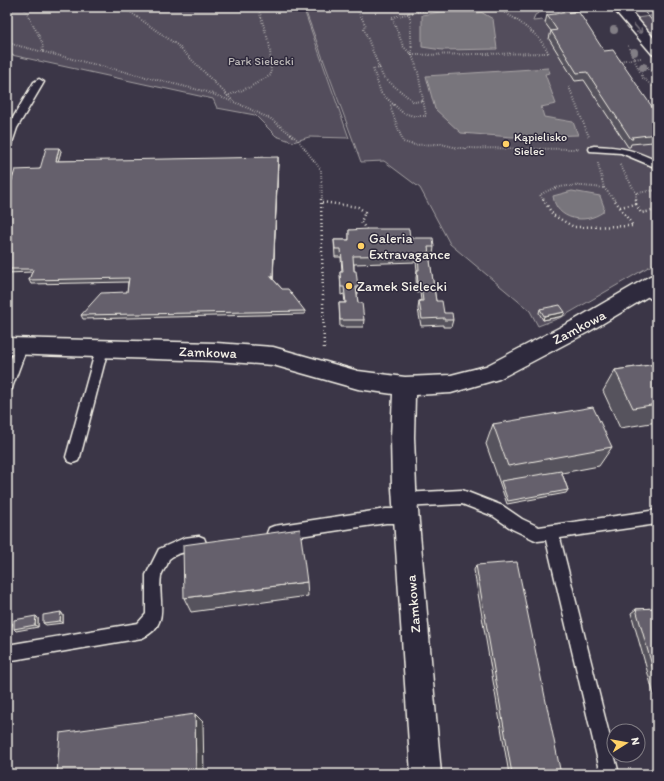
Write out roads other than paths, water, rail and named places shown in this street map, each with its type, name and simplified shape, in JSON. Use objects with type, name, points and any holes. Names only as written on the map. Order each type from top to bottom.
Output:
[{"type":"street","points":[[619,7],[657,50]]},
{"type":"street","name":"Zamkowa","points":[[14,347],[216,352],[273,356],[358,380],[405,386],[451,384],[491,373],[653,290]]},
{"type":"street","name":"Zamkowa","points":[[405,386],[402,420],[404,508],[426,774]]},
{"type":"lane","points":[[7,143],[12,128],[39,82]]},
{"type":"lane","points":[[594,149],[632,153],[657,165]]},
{"type":"lane","points":[[7,386],[14,347]]},
{"type":"lane","points":[[73,457],[102,349]]},
{"type":"lane","points":[[259,535],[386,516],[404,508],[462,497],[498,511],[517,524],[538,534],[657,517]]},
{"type":"lane","points":[[551,532],[610,774]]},
{"type":"lane","points":[[7,653],[142,630],[151,624],[155,613],[154,575],[164,554],[184,545],[214,541]]},
{"type":"tram line","points":[[640,7],[657,26]]},
{"type":"place","name":"Kąpielisko Sielec","points":[[506,144]]},
{"type":"place","name":"Galeria Extravagance","points":[[361,246]]},
{"type":"place","name":"Zamek Sielecki","points":[[349,286]]},
{"type":"park label","name":"Park Sielecki","points":[[261,61]]}]
